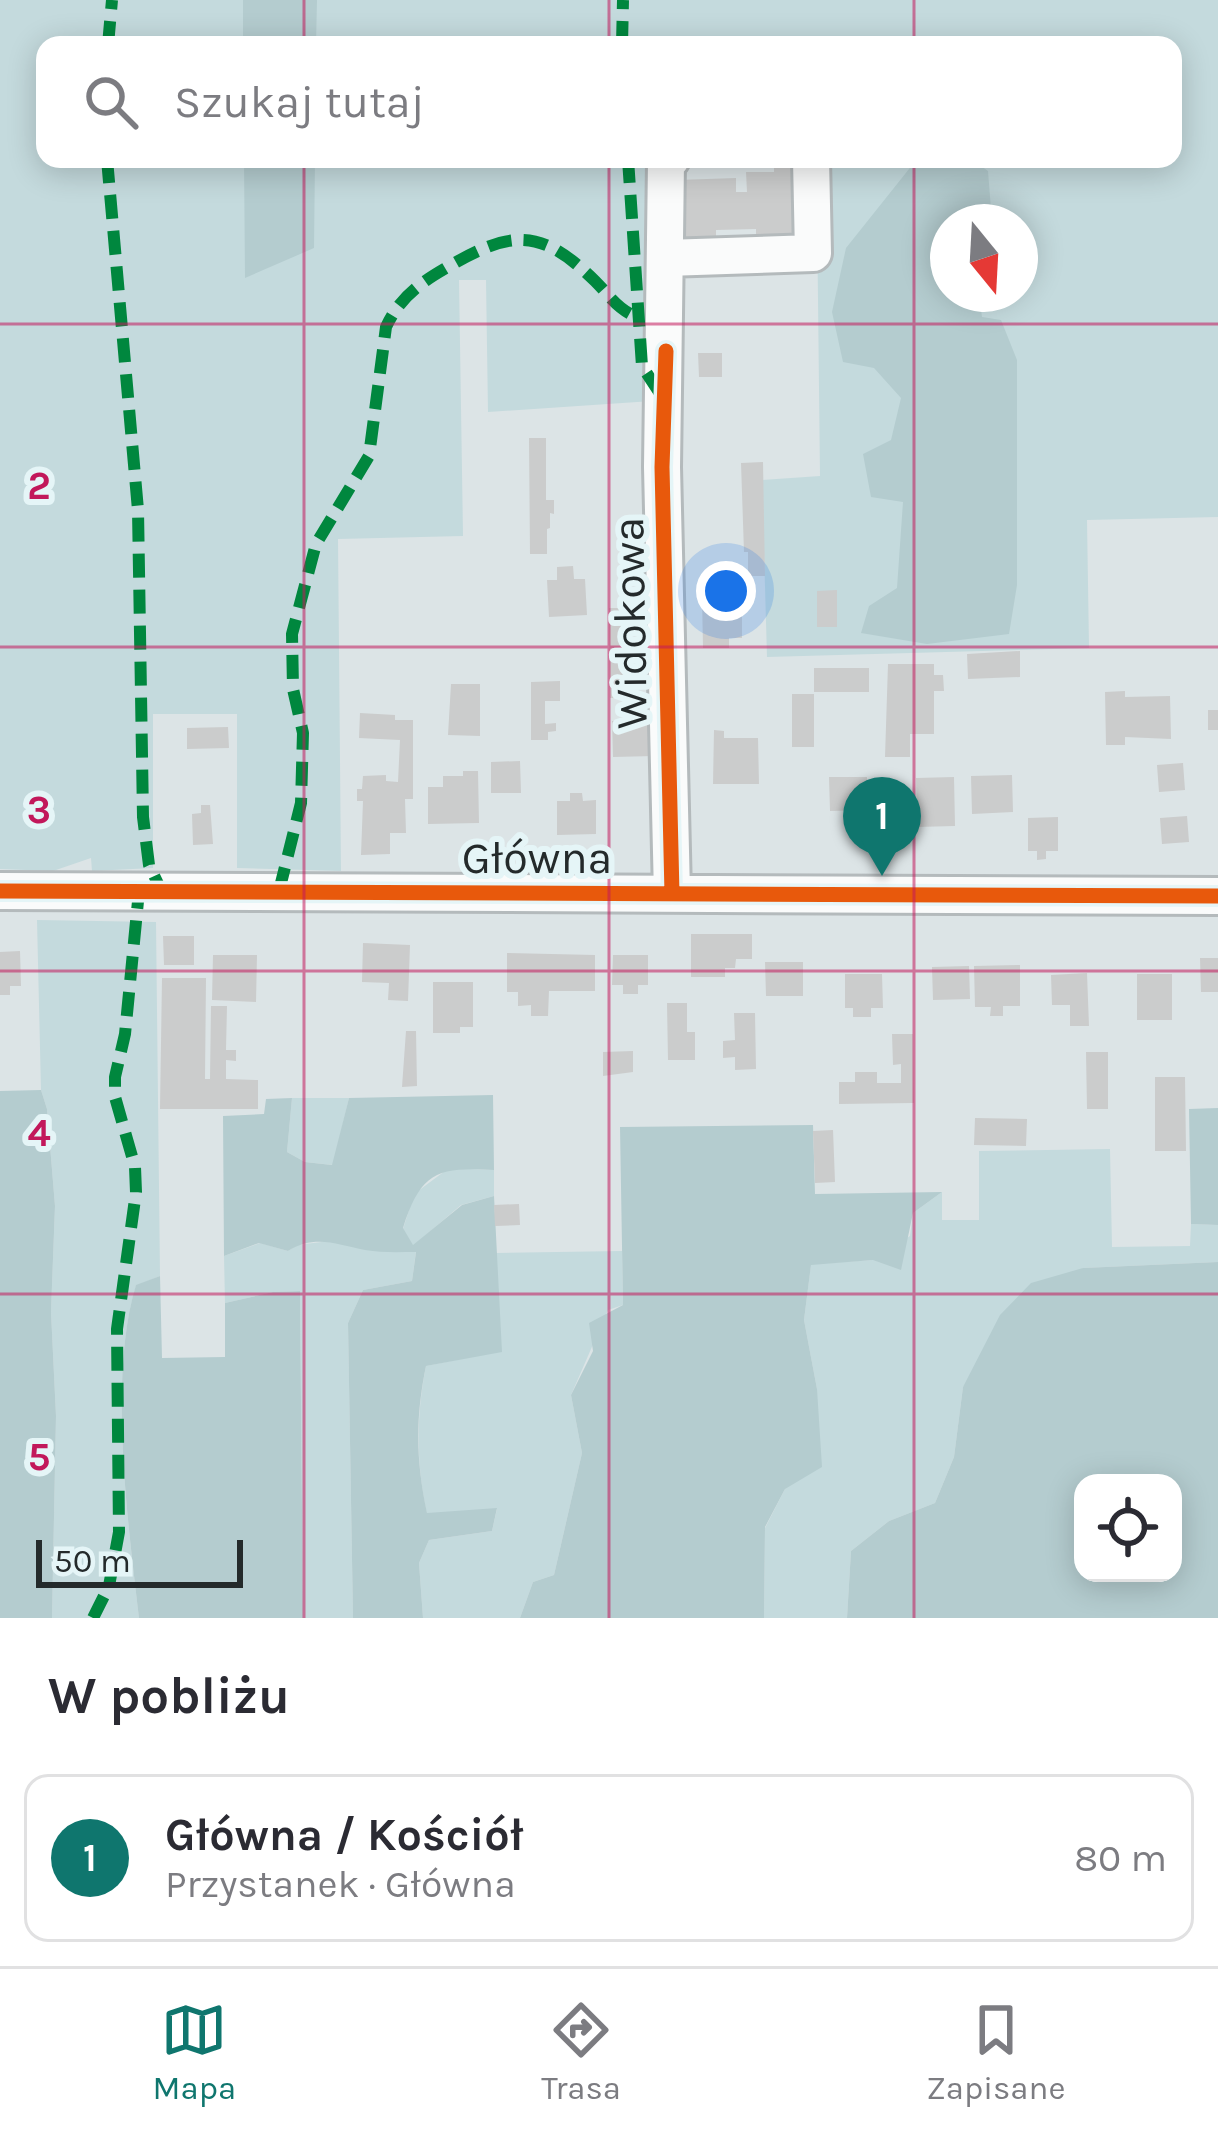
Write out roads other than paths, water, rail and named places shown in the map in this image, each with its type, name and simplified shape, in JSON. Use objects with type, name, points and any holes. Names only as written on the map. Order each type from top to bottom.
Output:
[{"type":"street","name":"Widokowa","points":[[667,168],[662,467],[671,894]]},
{"type":"street","points":[[666,258],[814,253],[811,168]]},
{"type":"street","name":"Główna","points":[[0,891],[1218,896]]},
{"type":"place","name":"Główna / Kościół","points":[[882,876]]}]
